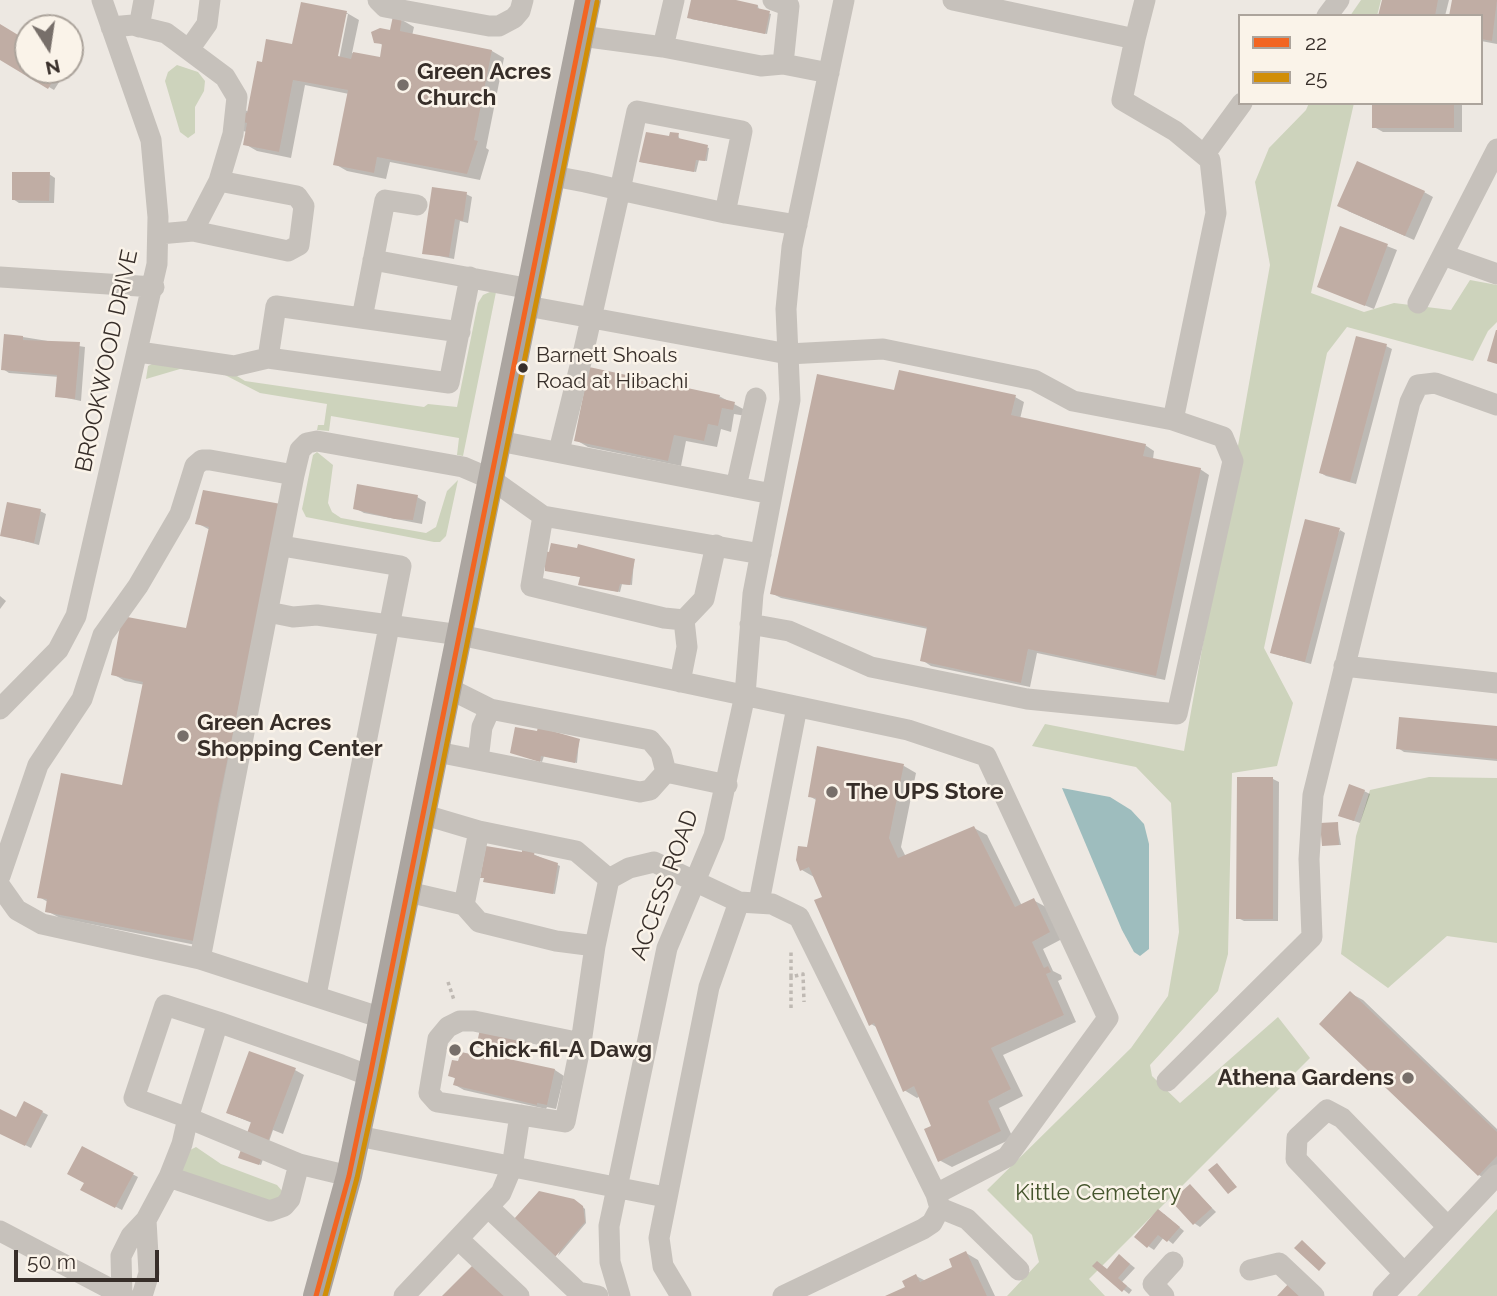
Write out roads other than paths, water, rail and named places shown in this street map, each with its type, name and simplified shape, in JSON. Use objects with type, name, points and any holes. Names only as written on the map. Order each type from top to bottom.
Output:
[{"type":"main road","points":[[316,1296],[358,1136],[588,0]]},
{"type":"street","name":"BROOKWOOD DRIVE","points":[[0,709],[58,650],[72,626],[154,287],[159,234],[151,139],[102,0]]},
{"type":"street","points":[[139,27],[144,0]]},
{"type":"street","points":[[190,48],[206,24],[209,0]]},
{"type":"street","points":[[378,0],[385,7],[489,26],[506,23],[514,18],[520,11],[523,0]]},
{"type":"street","points":[[663,47],[674,0]]},
{"type":"street","points":[[774,0],[789,6],[783,64]]},
{"type":"street","name":"ACCESS ROAD","points":[[620,1296],[608,1245],[616,1188],[667,948],[714,836],[745,695],[750,624],[790,400],[787,295],[797,225],[844,0]]},
{"type":"street","points":[[953,0],[998,5],[1135,39]]},
{"type":"street","points":[[1145,0],[1122,100],[1175,131],[1210,160],[1216,214],[1172,420]]},
{"type":"street","points":[[111,27],[139,27],[166,33],[190,48],[225,77],[237,97],[233,134],[219,181],[193,231]]},
{"type":"street","points":[[580,36],[663,47],[761,66],[783,64],[829,73]]},
{"type":"street","points":[[1204,155],[1241,105]]},
{"type":"street","points":[[559,451],[592,317],[637,111],[742,131],[725,213]]},
{"type":"street","points":[[1418,303],[1497,149]]},
{"type":"street","points":[[553,176],[725,213],[797,225]]},
{"type":"street","points":[[159,234],[193,231],[288,251],[299,245],[304,206],[297,196],[219,181]]},
{"type":"street","points":[[362,318],[385,200],[417,205]]},
{"type":"street","points":[[1443,255],[1497,274]]},
{"type":"street","points":[[373,260],[470,277],[592,317],[788,354],[883,349],[1034,380],[1073,401],[1172,420],[1223,437],[1233,461],[1177,714],[1027,699],[884,670],[789,631],[750,624]]},
{"type":"street","points":[[0,277],[154,287]]},
{"type":"street","points":[[139,352],[234,366],[268,358],[449,383],[470,277]]},
{"type":"street","points":[[268,358],[276,306],[460,332]]},
{"type":"street","points":[[1167,1081],[1312,937],[1309,825],[1313,795],[1410,402],[1418,385],[1435,383],[1497,405]]},
{"type":"street","points":[[736,487],[755,398]]},
{"type":"street","points":[[499,441],[772,494]]},
{"type":"street","points":[[200,959],[294,475],[300,450],[307,443],[317,442],[463,467],[491,479],[543,516],[761,554]]},
{"type":"street","points":[[0,876],[38,765],[82,699],[103,635],[138,586],[180,514],[195,466],[202,460],[210,460],[294,475]]},
{"type":"street","points":[[543,516],[531,586],[663,618],[684,620]]},
{"type":"street","points":[[680,682],[687,647],[684,620],[704,599],[716,545]]},
{"type":"street","points":[[282,546],[401,566],[316,995]]},
{"type":"street","points":[[268,612],[293,617],[317,615],[460,635],[908,730],[986,756],[1108,1018],[1007,1157],[938,1201],[933,1223],[783,1296]]},
{"type":"street","points":[[1344,667],[1497,683]]},
{"type":"street","points":[[450,689],[490,709],[650,740],[662,753],[666,772]]},
{"type":"street","points":[[681,1296],[668,1279],[659,1249],[665,1197],[709,986],[749,902],[797,707]]},
{"type":"street","points":[[478,760],[482,727],[490,709]]},
{"type":"street","points":[[437,752],[640,792],[650,790],[666,772]]},
{"type":"street","points":[[666,772],[727,785]]},
{"type":"street","points":[[425,815],[480,831],[576,851],[609,879]]},
{"type":"street","points":[[464,905],[480,831]]},
{"type":"street","points":[[581,1043],[474,1021],[460,1021],[442,1032],[429,1081],[429,1093],[436,1102],[565,1122],[581,1043],[595,946],[609,879],[629,868],[654,862],[695,883],[749,902],[784,908],[799,917],[938,1201],[967,1219],[1019,1270]]},
{"type":"street","points":[[0,886],[17,910],[42,924],[200,959],[382,1018]]},
{"type":"street","points":[[408,892],[464,905],[479,922],[556,941],[595,946]]},
{"type":"street","points":[[349,1176],[299,1164],[134,1098],[165,1005],[370,1076]]},
{"type":"street","points":[[0,1231],[120,1294],[121,1256],[131,1236],[146,1220],[169,1177],[182,1144],[218,1023]]},
{"type":"street","points":[[1404,1273],[1296,1159],[1297,1138],[1327,1110],[1342,1118],[1448,1227]]},
{"type":"street","points":[[404,1296],[489,1208],[501,1192],[512,1167],[520,1115]]},
{"type":"street","points":[[358,1136],[665,1197]]},
{"type":"street","points":[[169,1177],[270,1211],[284,1206],[290,1199],[299,1164]]},
{"type":"street","points":[[1383,1296],[1497,1175]]},
{"type":"street","points":[[489,1208],[578,1292],[598,1296]]},
{"type":"street","points":[[458,1239],[519,1296]]},
{"type":"street","points":[[1164,1296],[1153,1284],[1173,1262]]},
{"type":"street","points":[[1250,1270],[1279,1263],[1314,1296]]},
{"type":"water","points":[[1062,788],[1110,797],[1131,810],[1144,824],[1149,844],[1149,949],[1140,956],[1134,952],[1122,930]]},
{"type":"place","name":"Green Acres Church","points":[[403,85]]},
{"type":"place","name":"Barnett Shoals Road at Hibachi","points":[[523,368]]},
{"type":"place","name":"Green Acres Shopping Center","points":[[183,736]]},
{"type":"place","name":"The UPS Store","points":[[832,792]]},
{"type":"place","name":"Chick-fil-A Dawg","points":[[455,1050]]},
{"type":"place","name":"Athena Gardens","points":[[1408,1078]]},
{"type":"park label","name":"Kittle Cemetery","points":[[1098,1193]]}]
